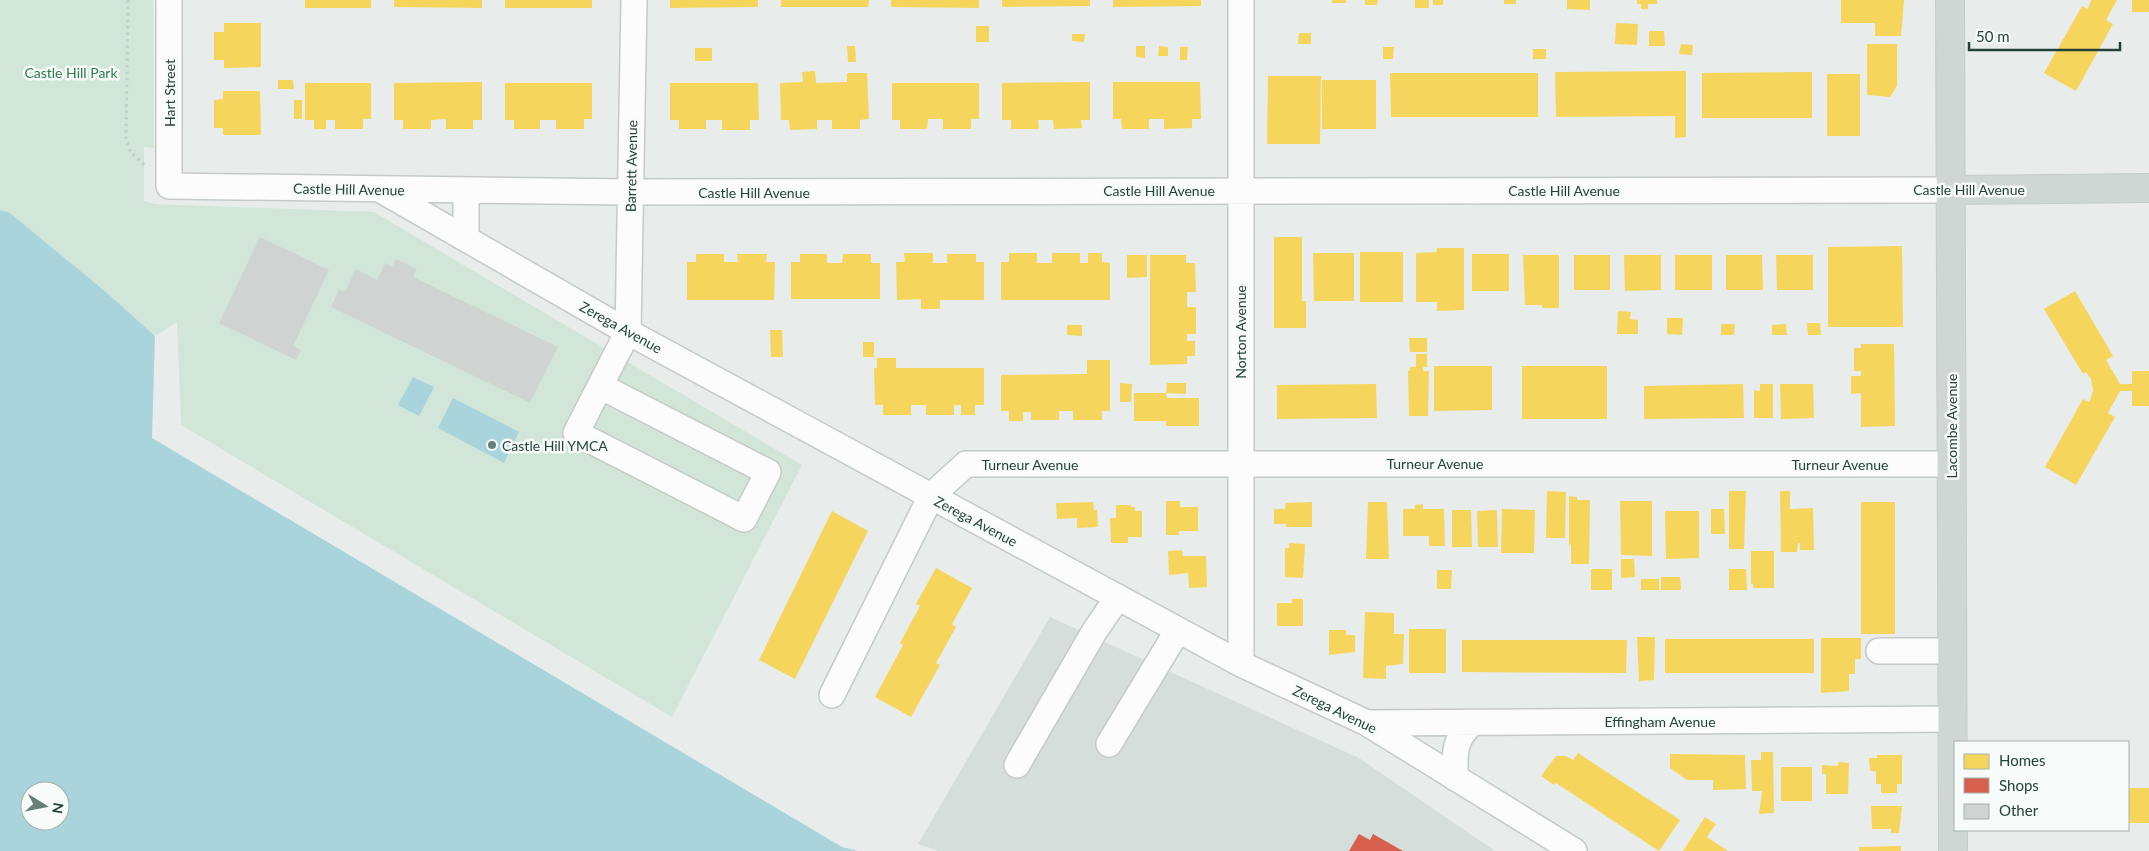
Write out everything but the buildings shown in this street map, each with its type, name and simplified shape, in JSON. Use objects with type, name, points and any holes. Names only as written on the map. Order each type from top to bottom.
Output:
[{"type":"main road","name":"Lacombe Avenue","points":[[1950,0],[1953,851]]},
{"type":"main road","name":"Castle Hill Avenue","points":[[1951,190],[2149,188]]},
{"type":"street","name":"Hart Street","points":[[169,0],[169,186]]},
{"type":"street","name":"Barrett Avenue","points":[[628,332],[634,0]]},
{"type":"street","name":"Norton Avenue","points":[[1240,0],[1241,664]]},
{"type":"street","name":"Castle Hill Avenue","points":[[169,186],[631,192],[1951,190]]},
{"type":"street","name":"Zerega Avenue","points":[[379,189],[628,332],[1178,630],[1241,664],[1367,723],[1574,851]]},
{"type":"street","points":[[466,239],[466,201],[471,192],[480,190]]},
{"type":"street","points":[[600,386],[768,472],[744,519],[576,433],[600,386],[628,332]]},
{"type":"street","name":"Turneur Avenue","points":[[832,694],[932,496],[966,464],[1240,462],[1951,464]]},
{"type":"street","points":[[1017,765],[1094,632],[1118,597]]},
{"type":"street","points":[[1109,744],[1178,630]]},
{"type":"street","points":[[1879,651],[1953,651]]},
{"type":"street","name":"Effingham Avenue","points":[[1367,723],[1953,718]]},
{"type":"street","points":[[1455,778],[1456,742],[1461,733],[1472,722]]},
{"type":"path","points":[[128,0],[126,139],[131,153],[148,168]]},
{"type":"shaded area","points":[[1050,617],[1359,758],[1495,851],[939,851],[918,844]]},
{"type":"green space","name":"Castle Hill YMCA","points":[[0,0],[153,0],[154,148],[144,147],[144,201],[156,204],[374,212],[802,465],[672,717],[181,425],[177,322],[155,336],[106,292],[10,213],[0,210]]},
{"type":"water","points":[[0,210],[10,213],[106,292],[155,336],[152,438],[842,847],[858,851],[0,851]]},
{"type":"water","points":[[413,377],[434,387],[419,416],[398,405]]},
{"type":"water","points":[[453,398],[519,432],[504,463],[438,428]]},
{"type":"place","name":"Castle Hill YMCA","points":[[492,445]]},
{"type":"park label","name":"Castle Hill Park","points":[[71,72]]}]
